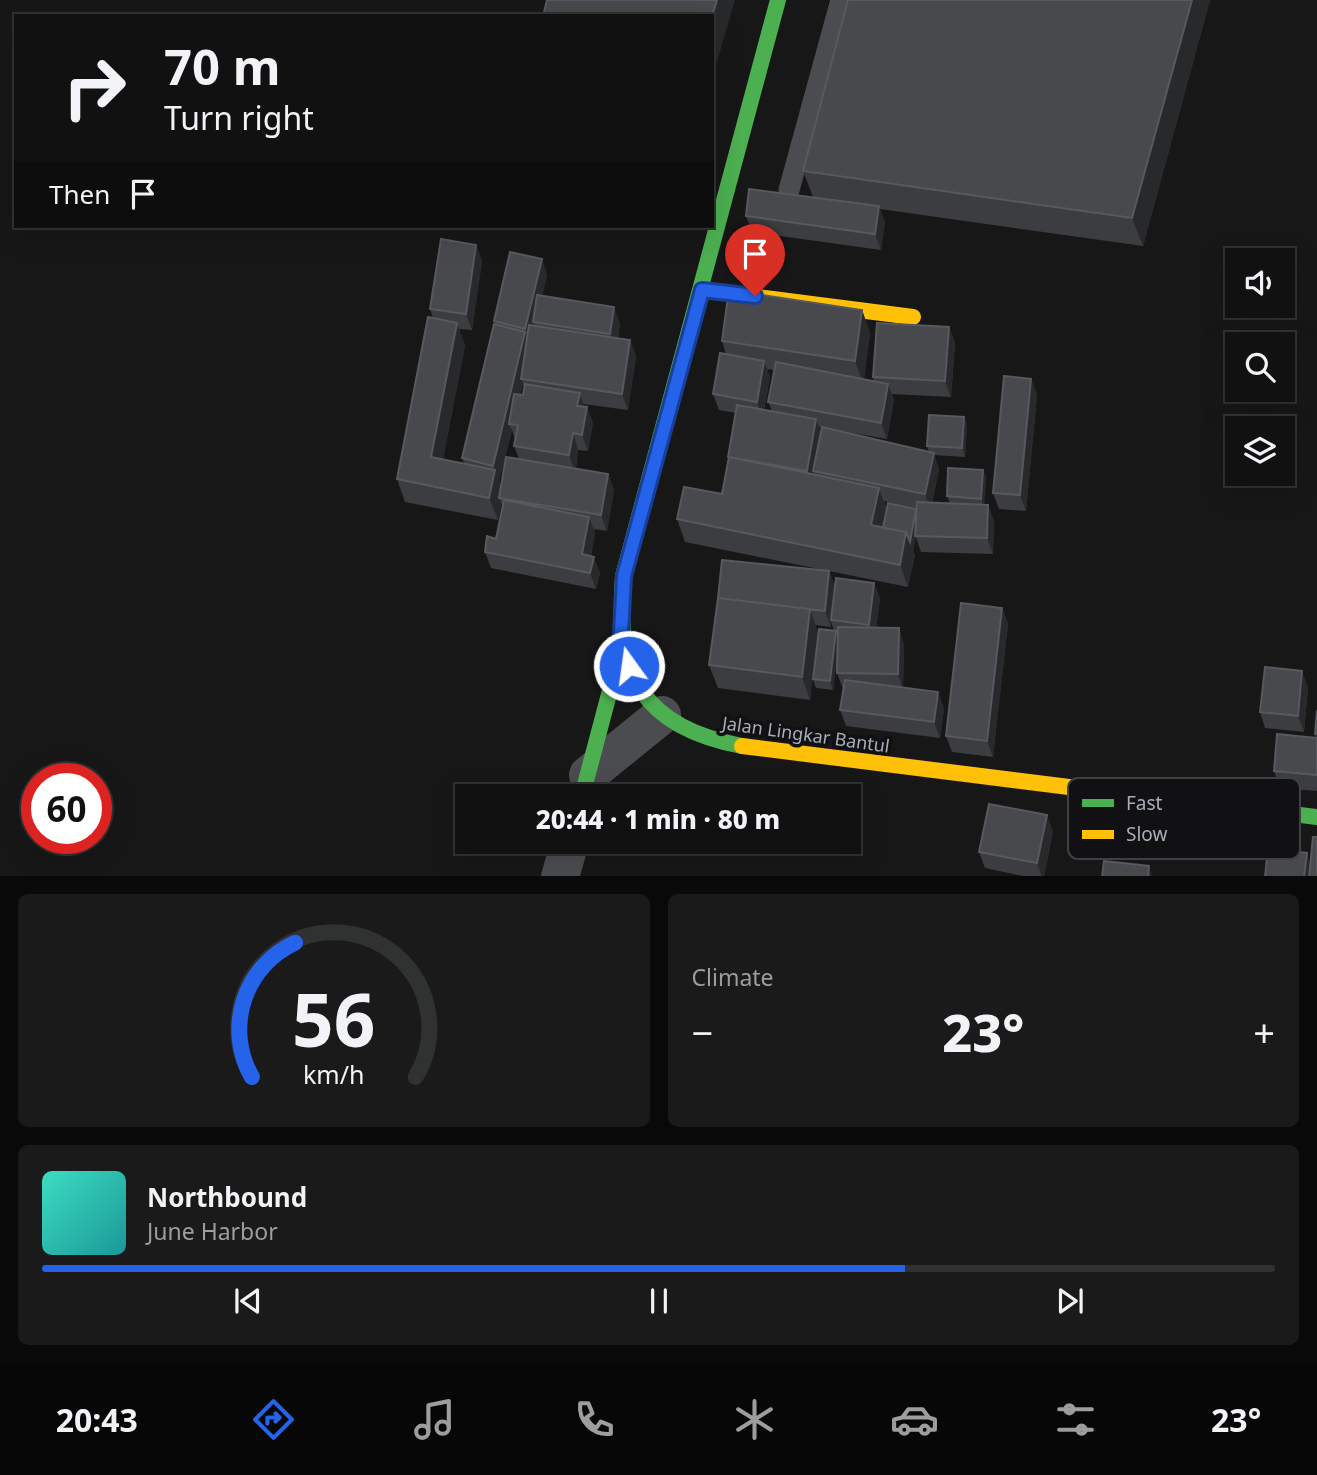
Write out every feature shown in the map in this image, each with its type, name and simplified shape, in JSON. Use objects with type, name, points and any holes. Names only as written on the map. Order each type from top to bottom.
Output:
[{"type":"main road","name":"Jalan Lingkar Bantul","points":[[778,0],[626,566],[621,598],[622,645],[638,684],[662,715],[692,733],[752,748],[1068,787]]},
{"type":"main road","points":[[702,290],[913,317]]},
{"type":"main road","points":[[585,784],[622,645]]},
{"type":"street","points":[[586,784],[662,715]]},
{"type":"street","points":[[560,876],[567,854]]},
{"type":"lane","points":[[789,190],[841,0]]},
{"type":"building","points":[[547,0],[717,0],[713,14],[544,14]]},
{"type":"building","points":[[848,0],[1192,0],[1132,218],[803,171]]},
{"type":"building","points":[[749,189],[879,206],[875,234],[746,216]]},
{"type":"building","points":[[441,239],[476,245],[466,314],[430,309]]},
{"type":"building","points":[[510,252],[542,259],[525,329],[494,321]]},
{"type":"building","points":[[729,290],[862,310],[855,361],[722,341]]},
{"type":"building","points":[[537,295],[614,307],[610,334],[533,322]]},
{"type":"building","points":[[428,317],[457,323],[431,457],[495,470],[489,498],[397,479]]},
{"type":"building","points":[[877,323],[949,327],[945,381],[873,377]]},
{"type":"building","points":[[494,324],[525,332],[493,466],[462,458]]},
{"type":"building","points":[[529,325],[630,340],[622,394],[521,379]]},
{"type":"building","points":[[720,353],[764,361],[757,402],[713,394]]},
{"type":"building","points":[[776,362],[888,384],[881,423],[768,402]]},
{"type":"building","points":[[1004,376],[1031,379],[1020,495],[993,493]]},
{"type":"building","points":[[525,384],[580,393],[577,406],[587,407],[582,435],[573,433],[569,455],[514,446],[518,425],[509,424],[514,394],[523,395]]},
{"type":"building","points":[[737,405],[816,419],[807,471],[728,457]]},
{"type":"building","points":[[929,415],[964,417],[962,448],[927,446]]},
{"type":"building","points":[[822,427],[934,453],[925,494],[813,471]]},
{"type":"building","points":[[506,457],[608,474],[601,515],[499,498]]},
{"type":"building","points":[[729,457],[879,488],[871,525],[906,532],[900,565],[677,519],[684,487],[722,494]]},
{"type":"building","points":[[948,468],[983,470],[981,499],[947,496]]},
{"type":"building","points":[[504,500],[589,517],[582,554],[594,557],[590,573],[485,552],[487,536],[496,539]]},
{"type":"building","points":[[917,502],[988,505],[987,538],[915,536]]},
{"type":"building","points":[[888,503],[916,509],[910,542],[906,532],[883,528]]},
{"type":"building","points":[[722,560],[829,571],[825,611],[718,598]]},
{"type":"building","points":[[836,578],[874,583],[869,625],[831,620]]},
{"type":"building","points":[[718,598],[810,609],[802,677],[709,665]]},
{"type":"building","points":[[961,603],[1002,608],[987,741],[946,736]]},
{"type":"building","points":[[838,627],[899,628],[898,674],[837,673]]},
{"type":"building","points":[[819,629],[836,631],[830,681],[813,679]]},
{"type":"building","points":[[1265,667],[1302,671],[1298,716],[1260,712]]},
{"type":"building","points":[[845,680],[938,692],[934,722],[840,710]]},
{"type":"building","points":[[1277,734],[1317,738],[1317,775],[1274,771]]},
{"type":"building","points":[[989,804],[1047,815],[1037,863],[979,852]]},
{"type":"building","points":[[1313,837],[1317,837],[1317,876],[1309,876]]},
{"type":"building","points":[[1300,852],[1307,853],[1304,876],[1265,876],[1267,859],[1300,859]]},
{"type":"building","points":[[1104,861],[1149,866],[1148,876],[1102,876]]},
{"type":"traffic: fast","points":[[742,746],[708,737],[680,725],[658,710],[642,691],[631,668],[624,641],[623,576],[778,0]]},
{"type":"traffic: fast","points":[[585,784],[622,645]]},
{"type":"traffic: fast","points":[[1300,815],[1317,817]]},
{"type":"traffic: slow","points":[[702,290],[913,317]]},
{"type":"traffic: slow","points":[[742,746],[1068,787]]},
{"type":"route","points":[[629,666],[622,645],[620,622],[624,576],[630,546],[702,290],[755,296]]}]
